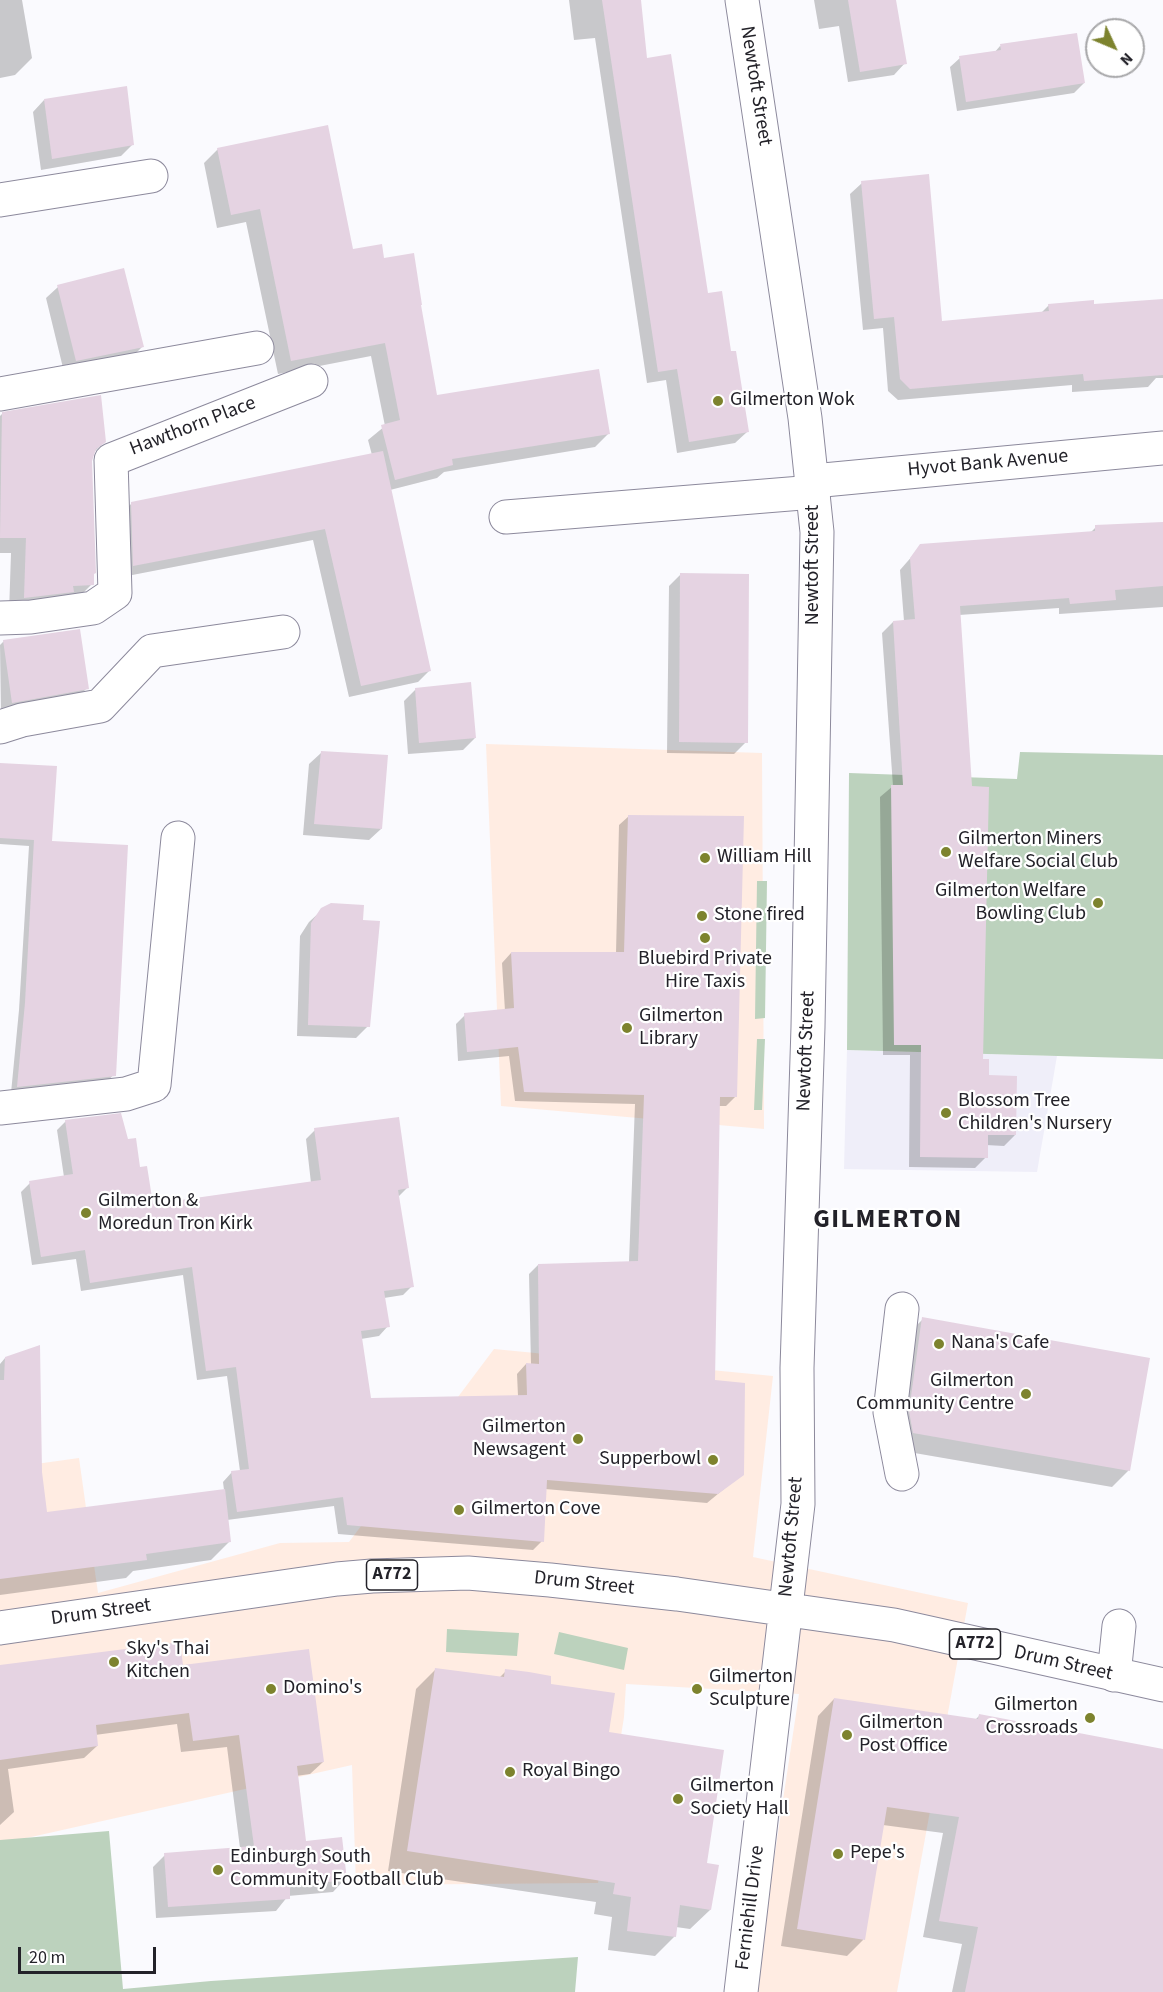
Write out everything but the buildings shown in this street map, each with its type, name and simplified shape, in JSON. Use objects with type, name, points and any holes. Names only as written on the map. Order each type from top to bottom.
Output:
[{"type":"main road","name":"Newtoft Street","points":[[742,0],[814,486],[818,532],[808,1027],[797,1368],[798,1504],[786,1610]]},
{"type":"main road","points":[[0,200],[151,176]]},
{"type":"main road","points":[[0,394],[257,348]]},
{"type":"main road","name":"Hawthorn Place","points":[[0,618],[31,617],[93,608],[115,593],[111,459],[311,381]]},
{"type":"main road","name":"Hyvot Bank Avenue","points":[[814,486],[1163,448]]},
{"type":"main road","name":"Newtoft Street","points":[[506,517],[814,486]]},
{"type":"main road","points":[[0,727],[22,720],[100,706],[152,651],[283,632]]},
{"type":"main road","points":[[0,1108],[126,1094],[154,1084],[178,838]]},
{"type":"main road","points":[[902,1309],[890,1412],[902,1474]]},
{"type":"main road","name":"Drum Street","points":[[0,1628],[337,1579],[468,1574],[550,1580],[677,1594],[894,1625],[1114,1676],[1163,1685]]},
{"type":"main road","name":"Ferniehill Drive","points":[[741,1992],[786,1610]]},
{"type":"main road","points":[[1114,1676],[1119,1626]]},
{"type":"shaded area","points":[[486,744],[762,753],[764,1129],[501,1106]]},
{"type":"shaded area","name":"Blossom Tree Children's Nursery","points":[[847,1050],[1057,1056],[1037,1172],[844,1169]]},
{"type":"shaded area","points":[[494,1349],[773,1376],[753,1557],[968,1603],[897,1992],[754,1992],[799,1694],[626,1684],[624,1717],[598,1883],[356,1885],[352,1765],[0,1844],[0,1469],[79,1458],[98,1593],[280,1543],[349,1542]]},
{"type":"green space","points":[[1020,752],[1163,755],[1163,1059],[847,1050],[849,773],[1017,779]]},
{"type":"green space","points":[[757,881],[767,881],[765,1018],[755,1019]]},
{"type":"green space","points":[[757,1039],[765,1039],[762,1110],[754,1110]]},
{"type":"green space","points":[[447,1629],[519,1633],[517,1656],[446,1652]]},
{"type":"green space","points":[[559,1632],[628,1648],[624,1670],[554,1654]]},
{"type":"green space","points":[[109,1831],[123,1989],[211,1981],[578,1957],[575,1992],[0,1992],[0,1840]]},
{"type":"place","name":"Gilmerton Wok","points":[[718,401]]},
{"type":"place","name":"Gilmerton Miners Welfare Social Club","points":[[946,852]]},
{"type":"place","name":"William Hill","points":[[705,858]]},
{"type":"place","name":"Gilmerton Welfare Bowling Club","points":[[1098,903]]},
{"type":"place","name":"Stone fired","points":[[702,916]]},
{"type":"place","name":"Bluebird Private Hire Taxis","points":[[705,938]]},
{"type":"place","name":"Gilmerton Library","points":[[627,1028]]},
{"type":"place","name":"Blossom Tree Children's Nursery","points":[[946,1113]]},
{"type":"place","name":"Gilmerton & Moredun Tron Kirk","points":[[86,1213]]},
{"type":"place","name":"Nana's Cafe","points":[[939,1344]]},
{"type":"place","name":"Gilmerton Community Centre","points":[[1026,1394]]},
{"type":"place","name":"Gilmerton Newsagent","points":[[578,1439]]},
{"type":"place","name":"Supperbowl","points":[[713,1460]]},
{"type":"place","name":"Gilmerton Cove","points":[[459,1510]]},
{"type":"place","name":"Sky's Thai Kitchen","points":[[114,1662]]},
{"type":"place","name":"Domino's","points":[[271,1689]]},
{"type":"place","name":"Gilmerton Sculpture","points":[[697,1689]]},
{"type":"place","name":"Gilmerton Crossroads","points":[[1090,1718]]},
{"type":"place","name":"Gilmerton Post Office","points":[[847,1735]]},
{"type":"place","name":"Royal Bingo","points":[[510,1772]]},
{"type":"place","name":"Gilmerton Society Hall","points":[[678,1799]]},
{"type":"place","name":"Pepe's","points":[[838,1854]]},
{"type":"place","name":"Edinburgh South Community Football Club","points":[[218,1870]]},
{"type":"district","name":"GILMERTON","points":[[888,1221]]}]
